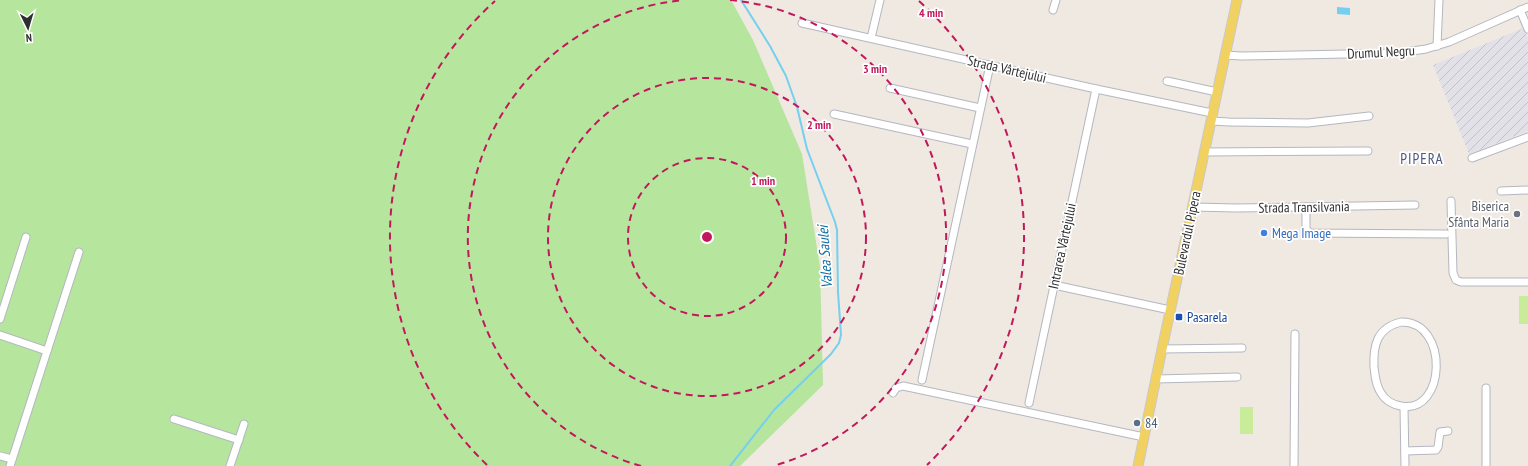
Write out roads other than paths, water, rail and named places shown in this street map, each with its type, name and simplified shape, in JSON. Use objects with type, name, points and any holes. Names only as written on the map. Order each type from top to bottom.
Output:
[{"type":"main road","name":"Bulevardul Pipera","points":[[1138,466],[1192,206],[1237,0]]},
{"type":"street","points":[[871,38],[880,0]]},
{"type":"street","points":[[1054,10],[1056,0]]},
{"type":"street","points":[[1437,46],[1439,0]]},
{"type":"street","name":"Drumul Negru","points":[[1225,55],[1398,53],[1426,49],[1437,46],[1528,7]]},
{"type":"street","points":[[1520,10],[1528,29]]},
{"type":"street","name":"Strada Vârtejului","points":[[802,23],[1096,89],[1229,122],[1308,124],[1369,116]]},
{"type":"street","points":[[922,380],[990,65]]},
{"type":"street","points":[[1167,81],[1217,92]]},
{"type":"street","points":[[890,88],[980,108]]},
{"type":"street","name":"Intrarea Vârtejului","points":[[1029,403],[1096,89]]},
{"type":"street","points":[[834,114],[972,144]]},
{"type":"street","points":[[1472,158],[1528,137]]},
{"type":"street","points":[[1204,152],[1368,151]]},
{"type":"street","points":[[1501,191],[1528,190]]},
{"type":"street","points":[[1451,201],[1453,273],[1456,280],[1461,282],[1528,282]]},
{"type":"street","name":"Strada Transilvania","points":[[1192,206],[1306,207],[1415,205]]},
{"type":"street","points":[[1306,207],[1306,229],[1310,234],[1446,234]]},
{"type":"street","points":[[0,320],[26,237]]},
{"type":"street","points":[[0,456],[11,463],[79,252]]},
{"type":"street","points":[[1054,285],[1170,310]]},
{"type":"street","points":[[1408,322],[1420,327],[1428,337],[1435,352],[1436,370],[1434,384],[1427,397],[1417,404],[1404,407],[1391,403],[1381,394],[1375,378],[1374,354],[1377,340],[1386,328],[1394,324],[1408,322]]},
{"type":"street","points":[[1294,466],[1295,334]]},
{"type":"street","points":[[0,335],[47,351]]},
{"type":"street","points":[[1162,349],[1242,348]]},
{"type":"street","points":[[1156,379],[1237,377]]},
{"type":"street","points":[[893,393],[896,388],[903,386],[1144,437]]},
{"type":"street","points":[[1486,388],[1486,466]]},
{"type":"street","points":[[1404,407],[1405,466]]},
{"type":"street","points":[[174,419],[239,440]]},
{"type":"street","points":[[230,466],[244,424]]},
{"type":"street","points":[[1404,451],[1436,450],[1440,432],[1448,431]]},
{"type":"water","points":[[1337,7],[1350,8],[1350,15],[1337,14]]},
{"type":"waterway","name":"Valea Saulei","points":[[730,466],[774,410],[831,354],[839,343],[841,335],[838,292],[837,230],[835,222],[807,149],[797,107],[786,76],[770,46],[741,0]]},
{"type":"place","name":"Biserica Sfânta Maria","points":[[1517,214]]},
{"type":"place","name":"Mega Image","points":[[1264,233]]},
{"type":"place","name":"Pasarela","points":[[1179,317]]},
{"type":"place","name":"84","points":[[1137,423]]},
{"type":"district","name":"PIPERA","points":[[1422,159]]}]
